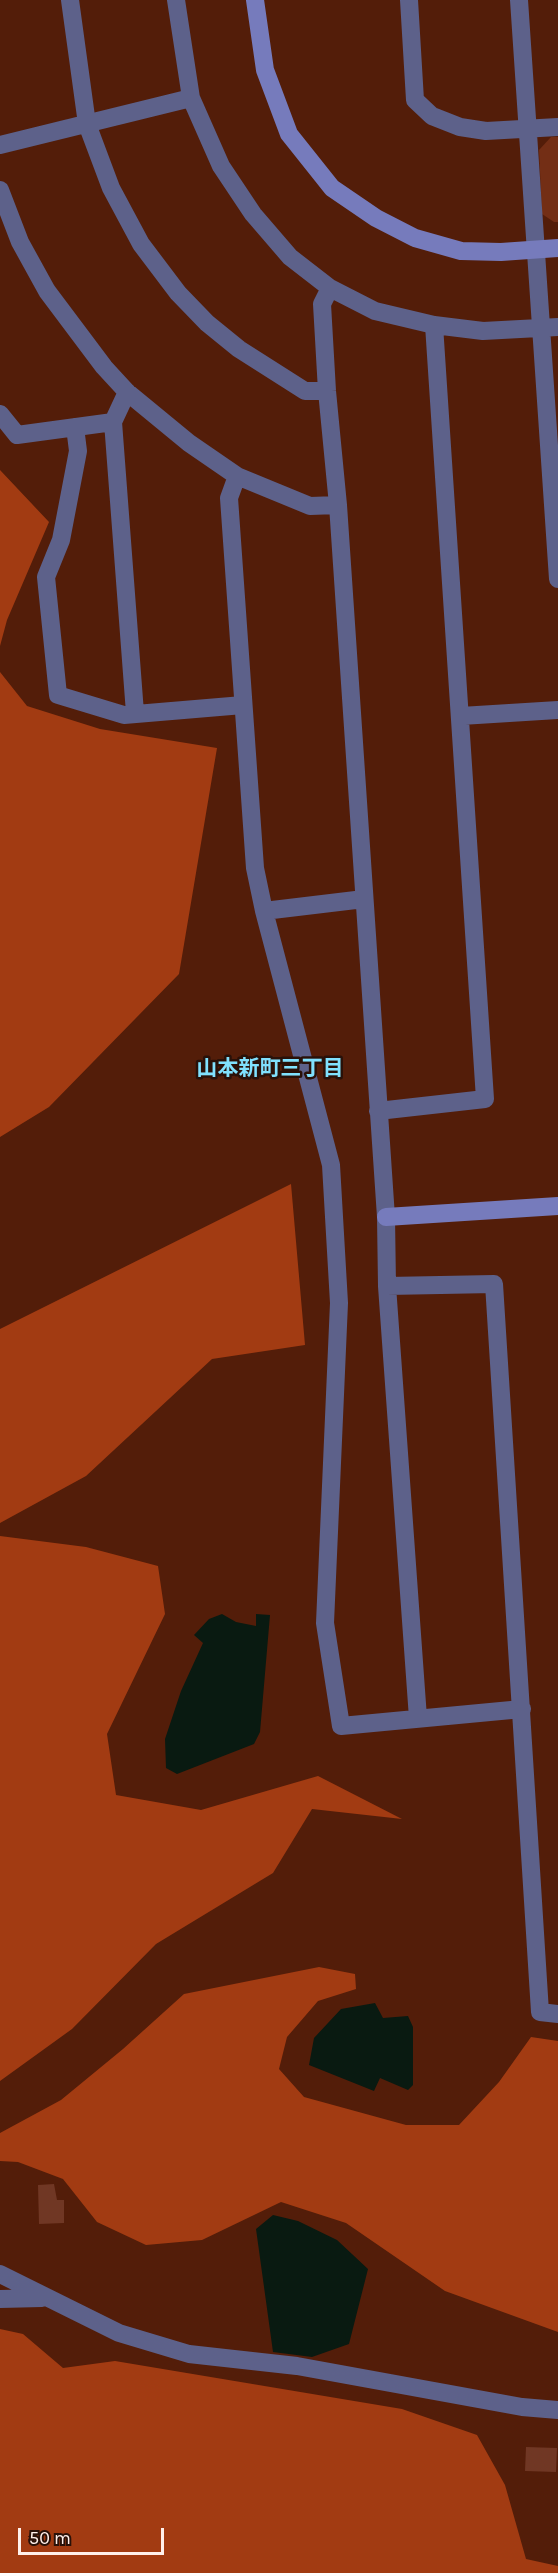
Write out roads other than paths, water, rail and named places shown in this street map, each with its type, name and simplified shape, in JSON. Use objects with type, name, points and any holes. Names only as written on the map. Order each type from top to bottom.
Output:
[{"type":"street","points":[[70,0],[87,123],[111,188],[141,244],[178,292],[207,323],[239,350],[305,391],[327,392]]},
{"type":"street","points":[[176,0],[191,98],[221,166],[253,214],[290,257],[330,288],[375,311],[434,325],[483,331],[549,327]]},
{"type":"street","points":[[255,0],[265,70],[289,134],[332,188],[376,218],[415,238],[461,251],[501,252],[558,248]]},
{"type":"street","points":[[409,0],[415,100],[432,116],[460,127],[486,131],[558,127]]},
{"type":"street","points":[[519,0],[536,249],[549,327],[558,579]]},
{"type":"street","points":[[0,145],[191,98]]},
{"type":"street","points":[[0,190],[20,242],[46,291],[104,367],[127,392],[189,443],[237,476],[310,506],[338,505]]},
{"type":"street","points":[[330,288],[322,304],[327,392],[338,505],[386,1217],[387,1286],[418,1718]]},
{"type":"street","points":[[378,1111],[485,1099],[434,325]]},
{"type":"street","points":[[127,392],[113,422],[135,713]]},
{"type":"street","points":[[0,414],[17,435],[113,422]]},
{"type":"street","points":[[75,428],[78,451],[61,540],[46,577],[58,695],[124,716],[135,713],[243,705]]},
{"type":"street","points":[[237,476],[229,498],[255,868],[264,911],[332,1165],[339,1303],[325,1623],[342,1726],[522,1709]]},
{"type":"street","points":[[461,716],[558,710]]},
{"type":"street","points":[[264,911],[364,899]]},
{"type":"street","points":[[386,1217],[558,1206]]},
{"type":"street","points":[[387,1286],[494,1284],[540,2012],[558,2014]]},
{"type":"street","points":[[0,2274],[119,2333],[189,2354],[297,2366],[522,2407],[558,2410]]},
{"type":"street","points":[[0,2299],[46,2298]]},
{"type":"district","name":"山本新町三丁目","points":[[270,1069]]}]
